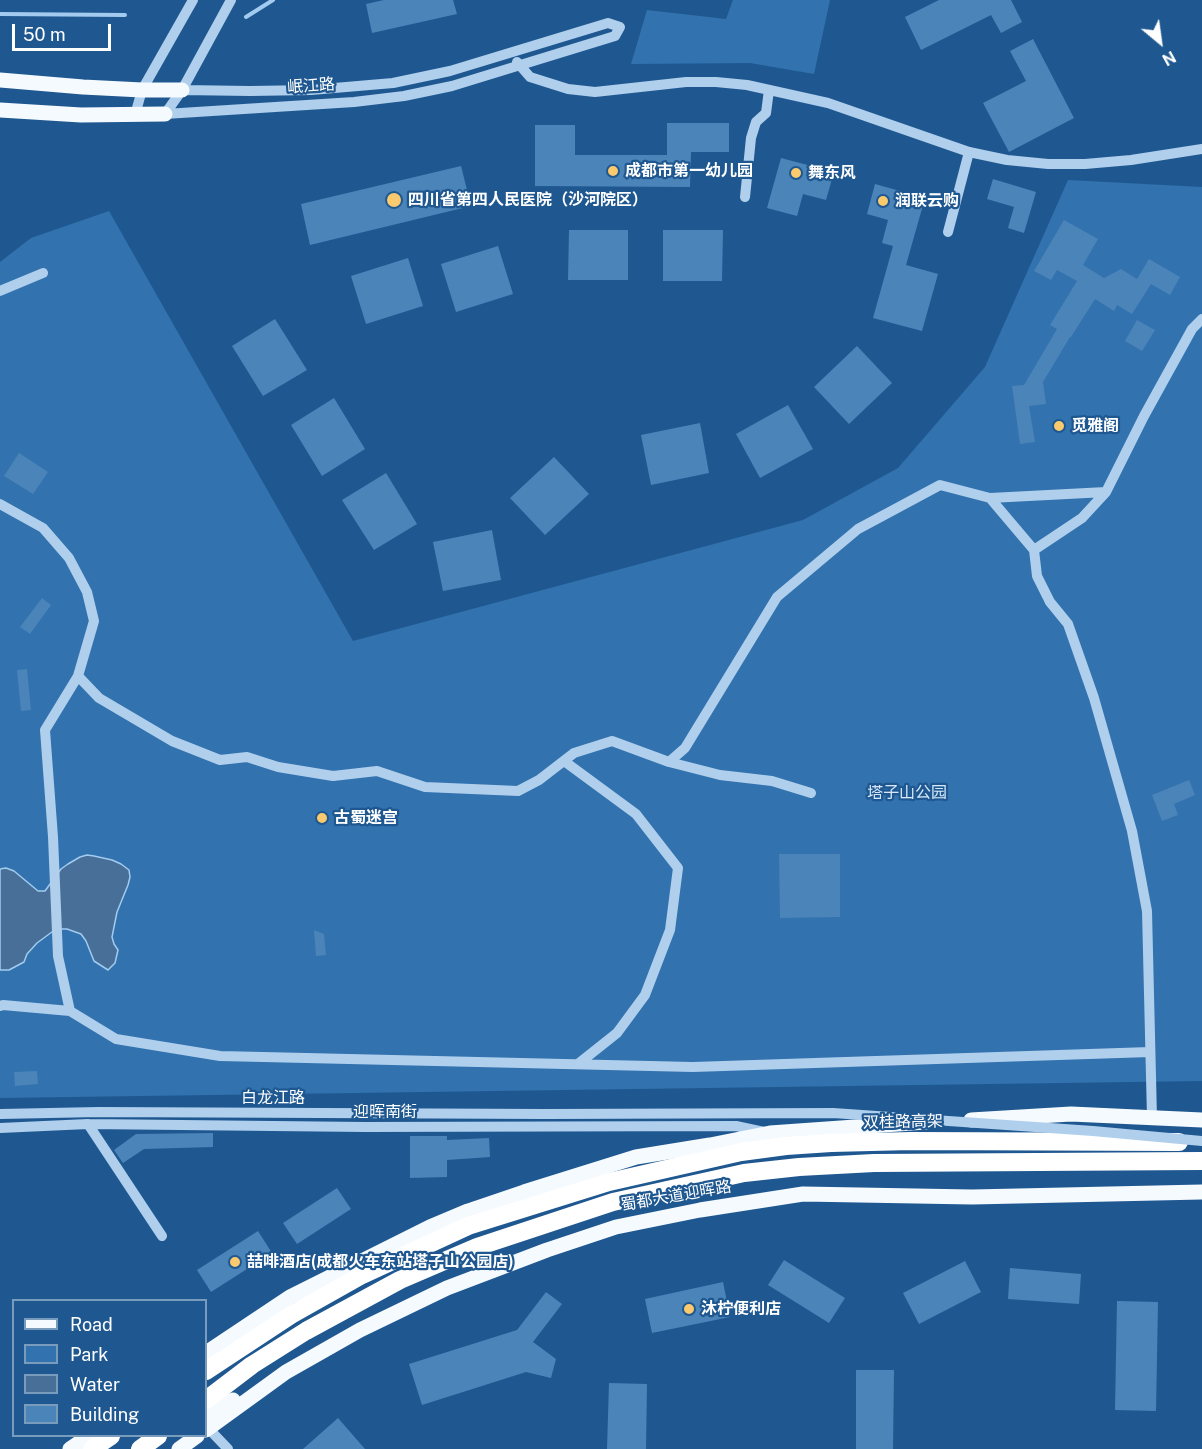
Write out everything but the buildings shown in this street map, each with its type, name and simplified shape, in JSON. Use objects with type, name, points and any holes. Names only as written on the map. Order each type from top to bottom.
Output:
[{"type":"highway","name":"双桂路高架","points":[[609,1182],[741,1152],[786,1146],[911,1141],[1202,1142]]},
{"type":"highway","name":"蜀都大道迎晖路","points":[[207,1399],[252,1365],[306,1331],[400,1280],[477,1247],[613,1202],[744,1173],[799,1167],[874,1163],[1202,1161]]},
{"type":"highway","name":"蜀都大道迎晖路","points":[[207,1370],[291,1314],[362,1275],[461,1230],[609,1182]]},
{"type":"highway","points":[[92,1449],[110,1437]]},
{"type":"highway","points":[[140,1449],[157,1437]]},
{"type":"main road","name":"岷江路","points":[[0,80],[83,87],[182,90]]},
{"type":"main road","name":"岷江路","points":[[0,110],[81,115],[165,114]]},
{"type":"main road","points":[[207,1352],[290,1297],[430,1227],[468,1211],[636,1157],[770,1133],[910,1123],[1071,1114],[1202,1120]]},
{"type":"main road","name":"蜀都大道迎晖路","points":[[207,1425],[286,1372],[360,1330],[458,1284],[616,1227],[700,1210],[803,1194],[972,1197],[1202,1192]]},
{"type":"main road","points":[[386,1249],[461,1230]]},
{"type":"main road","points":[[70,1449],[88,1437]]},
{"type":"main road","points":[[84,1449],[98,1437]]},
{"type":"main road","points":[[140,1449],[164,1437]]},
{"type":"main road","name":"蜀都大道迎晖路","points":[[179,1449],[193,1437]]},
{"type":"street","points":[[135,115],[142,90],[193,0]]},
{"type":"street","points":[[165,114],[182,90],[231,0]]},
{"type":"street","name":"岷江路","points":[[165,114],[354,102],[404,96],[452,86],[615,36],[620,27],[608,22],[450,71],[393,82],[311,90],[182,90]]},
{"type":"street","points":[[509,53],[530,77],[568,89],[595,92],[696,82],[747,85],[828,103],[969,152],[1007,160],[1048,164],[1085,164],[1131,160],[1202,149]]},
{"type":"street","points":[[745,197],[751,138],[756,122],[765,112],[769,90]]},
{"type":"street","points":[[948,232],[969,152]]},
{"type":"street","points":[[0,291],[43,273]]},
{"type":"street","points":[[1034,550],[1082,518],[1106,492],[1186,339],[1202,319]]},
{"type":"street","points":[[669,762],[685,748],[777,597],[858,528],[940,485],[990,498],[1106,492]]},
{"type":"street","points":[[990,498],[1034,550],[1037,576],[1050,602],[1068,624],[1094,698],[1132,831],[1147,911],[1152,1118]]},
{"type":"street","points":[[0,504],[43,528],[69,558],[87,592],[94,621],[78,676],[45,730],[53,837],[57,956],[70,1011]]},
{"type":"street","points":[[78,676],[99,698],[172,741],[220,760],[247,757],[278,767],[333,776],[377,771],[425,788],[518,791],[539,780],[574,753],[612,741],[669,762],[720,775],[772,781],[811,793]]},
{"type":"street","points":[[564,761],[636,814],[678,868],[670,930],[645,995],[617,1034],[578,1064]]},
{"type":"street","points":[[0,1006],[70,1011],[116,1039],[220,1056],[693,1066],[1150,1052]]},
{"type":"street","name":"白龙江路","points":[[0,1114],[99,1112],[833,1113],[1093,1131],[1202,1142]]},
{"type":"street","points":[[88,1124],[162,1236]]},
{"type":"street","name":"迎晖南街","points":[[0,1128],[88,1124],[353,1127],[735,1126],[770,1133]]},
{"type":"street","points":[[207,1430],[228,1449]]},
{"type":"green space","points":[[733,0],[830,0],[814,74],[750,63],[631,64],[647,10],[726,19]]},
{"type":"green space","name":"塔子山公园","points":[[1068,180],[1202,187],[1202,1081],[0,1098],[0,262],[31,238],[109,211],[353,641],[803,520],[898,468],[985,367]]},
{"type":"water","points":[[87,855],[112,860],[129,870],[128,885],[117,912],[112,937],[118,950],[115,963],[108,970],[94,961],[81,934],[67,929],[56,929],[37,943],[27,954],[24,962],[9,970],[0,970],[0,869],[6,868],[14,871],[38,891],[45,891],[61,869]]},
{"type":"waterway","points":[[246,17],[273,0]]},
{"type":"waterway","points":[[0,14],[125,15]]},
{"type":"place","name":"成都市第一幼儿园","points":[[613,171]]},
{"type":"place","name":"舞东风","points":[[796,173]]},
{"type":"place","name":"四川省第四人民医院（沙河院区）","points":[[394,200]]},
{"type":"place","name":"润联云购","points":[[883,201]]},
{"type":"place","name":"觅雅阁","points":[[1059,426]]},
{"type":"place","name":"古蜀迷宫","points":[[322,818]]},
{"type":"place","name":"喆啡酒店(成都火车东站塔子山公园店)","points":[[235,1262]]},
{"type":"place","name":"沐柠便利店","points":[[689,1309]]}]
